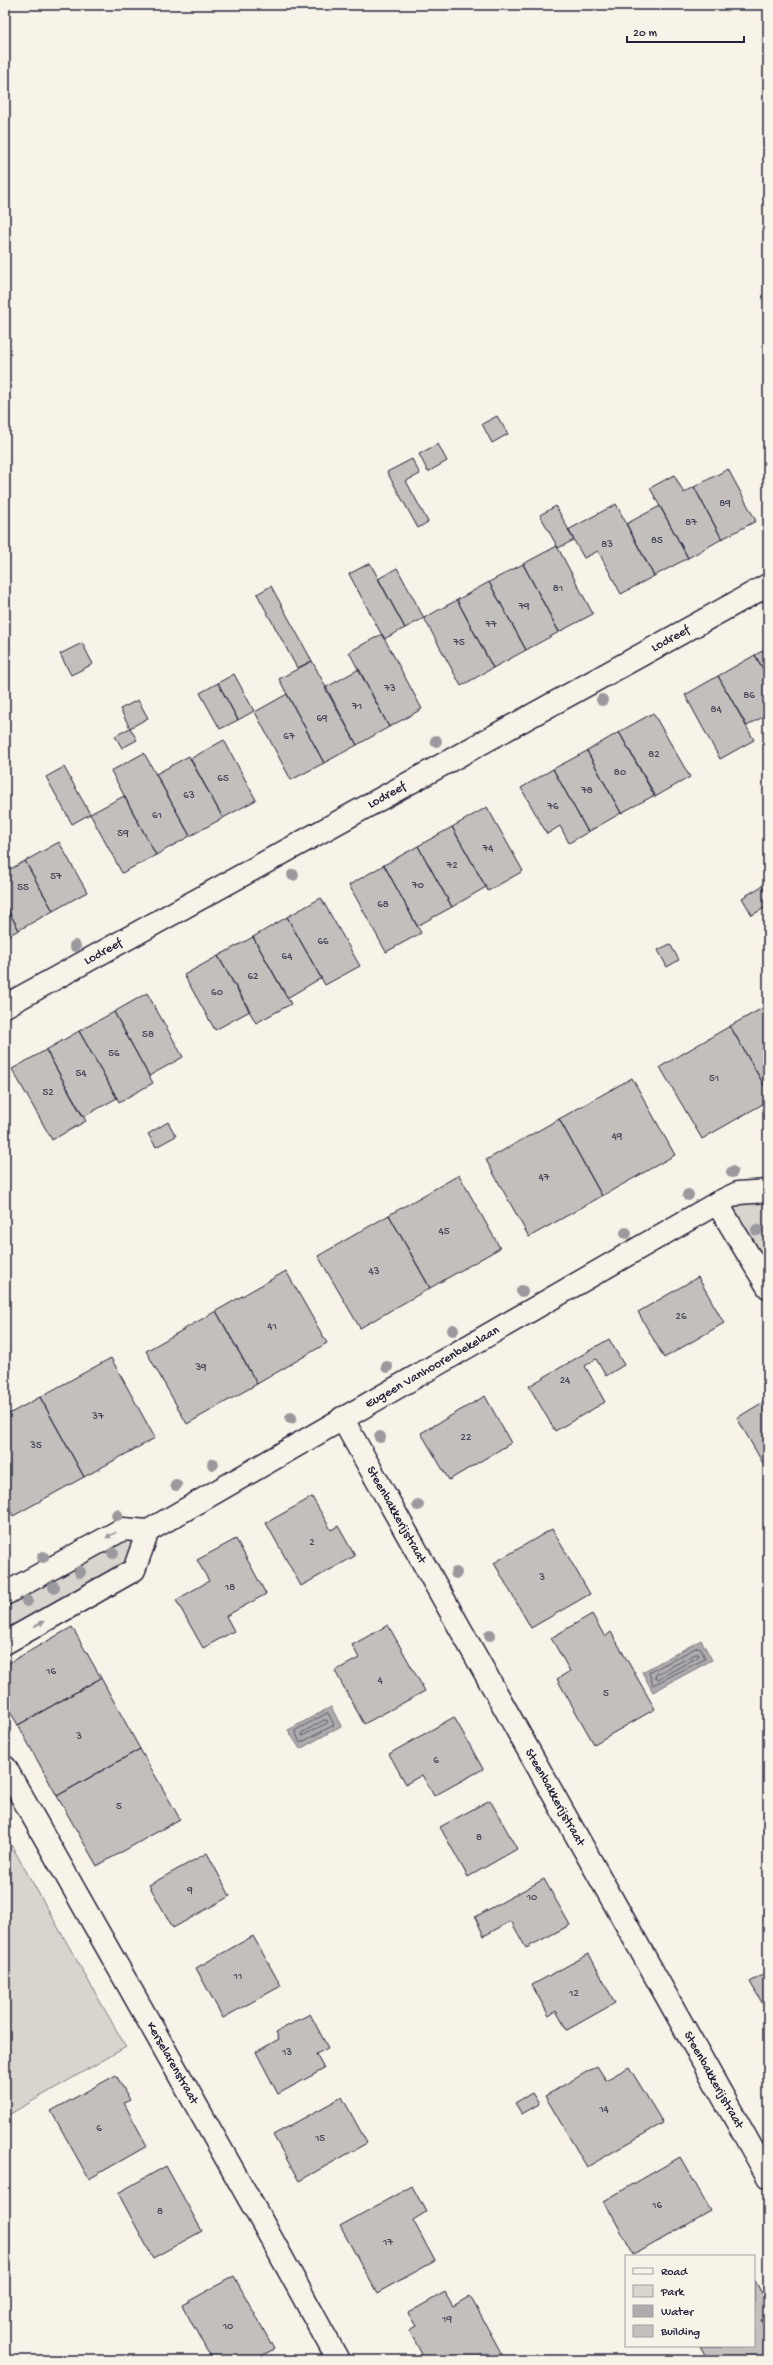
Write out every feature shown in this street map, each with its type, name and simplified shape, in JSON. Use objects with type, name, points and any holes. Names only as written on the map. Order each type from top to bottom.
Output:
[{"type":"street","name":"Lodreef","points":[[5,1006],[768,585]]},
{"type":"street","name":"Eugeen Vanhoorenbekelaan","points":[[148,1531],[717,1203],[738,1193],[768,1191]]},
{"type":"street","points":[[717,1203],[768,1287]]},
{"type":"street","name":"Steenbakkerijstraat","points":[[342,1418],[768,2177]]},
{"type":"street","points":[[5,1594],[123,1529],[148,1531],[134,1570],[5,1643]]},
{"type":"street","name":"Kerselarenstraat","points":[[5,1767],[266,2227],[338,2360]]},
{"type":"green space","points":[[768,1191],[768,1287],[717,1203]]},
{"type":"green space","points":[[123,1529],[148,1531],[134,1570],[5,1643],[5,1594]]},
{"type":"green space","points":[[5,1834],[126,2047],[5,2117]]},
{"type":"water","points":[[701,1640],[712,1660],[653,1692],[642,1672]]},
{"type":"water","points":[[331,1707],[341,1726],[300,1749],[288,1730]]},
{"type":"building","points":[[497,416],[508,434],[492,443],[482,424]]},
{"type":"building","points":[[438,444],[447,461],[428,472],[419,454]]},
{"type":"building","points":[[412,459],[420,474],[406,481],[428,522],[418,528],[387,472]]},
{"type":"building","points":[[728,469],[756,521],[722,539],[694,487]]},
{"type":"building","points":[[674,475],[684,493],[694,487],[722,539],[688,558],[650,488]]},
{"type":"building","points":[[616,504],[654,576],[621,594],[598,551],[584,558],[568,530]]},
{"type":"building","points":[[556,506],[574,540],[558,548],[540,515]]},
{"type":"building","points":[[660,506],[688,558],[654,576],[626,524]]},
{"type":"building","points":[[557,546],[593,614],[559,632],[523,564]]},
{"type":"building","points":[[370,563],[405,628],[384,639],[349,574]]},
{"type":"building","points":[[523,564],[559,632],[526,650],[489,582]]},
{"type":"building","points":[[397,568],[424,618],[405,628],[378,579]]},
{"type":"building","points":[[489,582],[526,650],[493,668],[457,600]]},
{"type":"building","points":[[271,586],[312,661],[297,668],[257,594]]},
{"type":"building","points":[[457,600],[493,668],[461,686],[424,618]]},
{"type":"building","points":[[382,634],[422,709],[389,727],[349,652]]},
{"type":"building","points":[[82,643],[93,664],[71,675],[60,654]]},
{"type":"building","points":[[768,648],[768,678],[755,655]]},
{"type":"building","points":[[755,655],[768,678],[768,714],[747,726],[718,676]]},
{"type":"building","points":[[312,661],[357,745],[324,763],[279,679]]},
{"type":"building","points":[[359,669],[389,727],[357,745],[325,688]]},
{"type":"building","points":[[234,674],[254,711],[238,720],[218,683]]},
{"type":"building","points":[[718,676],[754,740],[720,759],[685,695]]},
{"type":"building","points":[[218,683],[238,720],[220,729],[200,693]]},
{"type":"building","points":[[287,694],[324,763],[291,780],[255,712]]},
{"type":"building","points":[[138,700],[148,718],[130,728],[120,709]]},
{"type":"building","points":[[653,713],[690,777],[655,797],[619,732]]},
{"type":"building","points":[[130,728],[137,740],[122,748],[115,736]]},
{"type":"building","points":[[619,732],[655,795],[621,813],[587,751]]},
{"type":"building","points":[[224,740],[256,800],[223,818],[190,759]]},
{"type":"building","points":[[587,751],[621,813],[588,832],[553,769]]},
{"type":"building","points":[[144,753],[190,836],[156,855],[111,771]]},
{"type":"building","points":[[189,756],[223,818],[190,836],[156,774]]},
{"type":"building","points":[[64,767],[90,814],[72,824],[46,777]]},
{"type":"building","points":[[553,769],[588,832],[569,843],[560,826],[547,834],[521,788]]},
{"type":"building","points":[[124,796],[156,855],[122,873],[90,814]]},
{"type":"building","points":[[487,807],[523,871],[488,891],[452,827]]},
{"type":"building","points":[[452,827],[486,887],[452,907],[418,846]]},
{"type":"building","points":[[59,842],[87,892],[53,911],[25,861]]},
{"type":"building","points":[[418,846],[452,907],[417,926],[384,865]]},
{"type":"building","points":[[25,861],[53,911],[19,930],[5,905],[5,872]]},
{"type":"building","points":[[384,865],[421,933],[386,952],[349,885]]},
{"type":"building","points":[[762,886],[768,897],[768,906],[752,915],[742,898]]},
{"type":"building","points":[[321,898],[360,966],[325,985],[287,917]]},
{"type":"building","points":[[5,905],[19,930],[5,937]]},
{"type":"building","points":[[287,917],[321,978],[287,998],[253,937]]},
{"type":"building","points":[[253,937],[291,1004],[256,1023],[218,956]]},
{"type":"building","points":[[670,944],[679,960],[667,967],[658,950]]},
{"type":"building","points":[[218,956],[250,1011],[215,1030],[184,975]]},
{"type":"building","points":[[147,993],[183,1057],[149,1076],[114,1012]]},
{"type":"building","points":[[768,1005],[768,1092],[730,1026]]},
{"type":"building","points":[[114,1012],[153,1083],[119,1102],[79,1031]]},
{"type":"building","points":[[730,1026],[768,1092],[768,1101],[702,1139],[660,1067]]},
{"type":"building","points":[[79,1031],[117,1098],[83,1117],[46,1050]]},
{"type":"building","points":[[46,1050],[86,1121],[52,1140],[12,1069]]},
{"type":"building","points":[[632,1078],[675,1155],[602,1196],[559,1119]]},
{"type":"building","points":[[559,1119],[602,1196],[529,1237],[486,1160]]},
{"type":"building","points":[[168,1122],[176,1136],[156,1147],[148,1134]]},
{"type":"building","points":[[459,1175],[500,1248],[430,1288],[389,1215]]},
{"type":"building","points":[[389,1215],[430,1288],[360,1328],[318,1256]]},
{"type":"building","points":[[286,1271],[327,1343],[257,1384],[216,1311]]},
{"type":"building","points":[[698,1277],[724,1323],[664,1358],[638,1312]]},
{"type":"building","points":[[216,1311],[257,1384],[187,1424],[146,1351]]},
{"type":"building","points":[[609,1339],[624,1365],[606,1376],[596,1359],[585,1366],[605,1402],[555,1431],[529,1386]]},
{"type":"building","points":[[111,1358],[155,1438],[84,1477],[40,1397]]},
{"type":"building","points":[[485,1396],[511,1443],[449,1480],[421,1433]]},
{"type":"building","points":[[40,1397],[84,1477],[13,1516],[5,1501],[5,1416]]},
{"type":"building","points":[[768,1399],[768,1472],[737,1418]]},
{"type":"building","points":[[312,1497],[331,1530],[338,1526],[355,1556],[301,1586],[266,1523]]},
{"type":"building","points":[[552,1529],[590,1594],[531,1628],[494,1563]]},
{"type":"building","points":[[236,1539],[266,1594],[226,1616],[234,1631],[203,1648],[176,1600],[209,1581],[197,1560]]},
{"type":"building","points":[[592,1614],[605,1637],[611,1632],[655,1709],[594,1744],[557,1679],[570,1671],[551,1638]]},
{"type":"building","points":[[388,1625],[425,1691],[364,1724],[335,1671],[359,1658],[352,1645]]},
{"type":"building","points":[[72,1627],[101,1678],[18,1725],[5,1703],[5,1665]]},
{"type":"building","points":[[101,1678],[140,1749],[57,1796],[18,1725]]},
{"type":"building","points":[[454,1717],[483,1769],[434,1796],[422,1775],[406,1784],[389,1754]]},
{"type":"building","points":[[140,1749],[180,1819],[97,1866],[57,1796]]},
{"type":"building","points":[[490,1800],[517,1849],[468,1877],[440,1827]]},
{"type":"building","points":[[207,1853],[230,1896],[173,1928],[149,1885]]},
{"type":"building","points":[[544,1879],[570,1925],[526,1948],[511,1921],[484,1936],[475,1917]]},
{"type":"building","points":[[253,1936],[281,1986],[223,2018],[196,1968]]},
{"type":"building","points":[[589,1954],[615,2003],[567,2030],[556,2011],[549,2016],[532,1985]]},
{"type":"building","points":[[768,1972],[768,2013],[750,1982]]},
{"type":"building","points":[[310,2014],[328,2048],[316,2054],[324,2069],[278,2094],[256,2052],[279,2039],[276,2032]]},
{"type":"building","points":[[597,2066],[606,2080],[629,2067],[663,2123],[587,2167],[545,2096]]},
{"type":"building","points":[[116,2075],[130,2100],[124,2103],[147,2146],[89,2179],[51,2111]]},
{"type":"building","points":[[532,2093],[539,2104],[522,2114],[515,2103]]},
{"type":"building","points":[[342,2097],[367,2143],[299,2181],[273,2135]]},
{"type":"building","points":[[680,2157],[711,2211],[634,2255],[604,2201]]},
{"type":"building","points":[[166,2166],[202,2231],[153,2258],[118,2193]]},
{"type":"building","points":[[412,2186],[426,2212],[413,2220],[435,2261],[377,2293],[340,2226]]},
{"type":"building","points":[[234,2276],[274,2349],[254,2360],[212,2360],[182,2305]]},
{"type":"building","points":[[755,2281],[768,2304],[768,2316],[761,2320],[768,2333],[768,2360],[708,2360],[701,2347],[755,2347]]},
{"type":"building","points":[[445,2292],[453,2306],[470,2296],[505,2360],[425,2360],[409,2330],[416,2326],[408,2313]]}]
